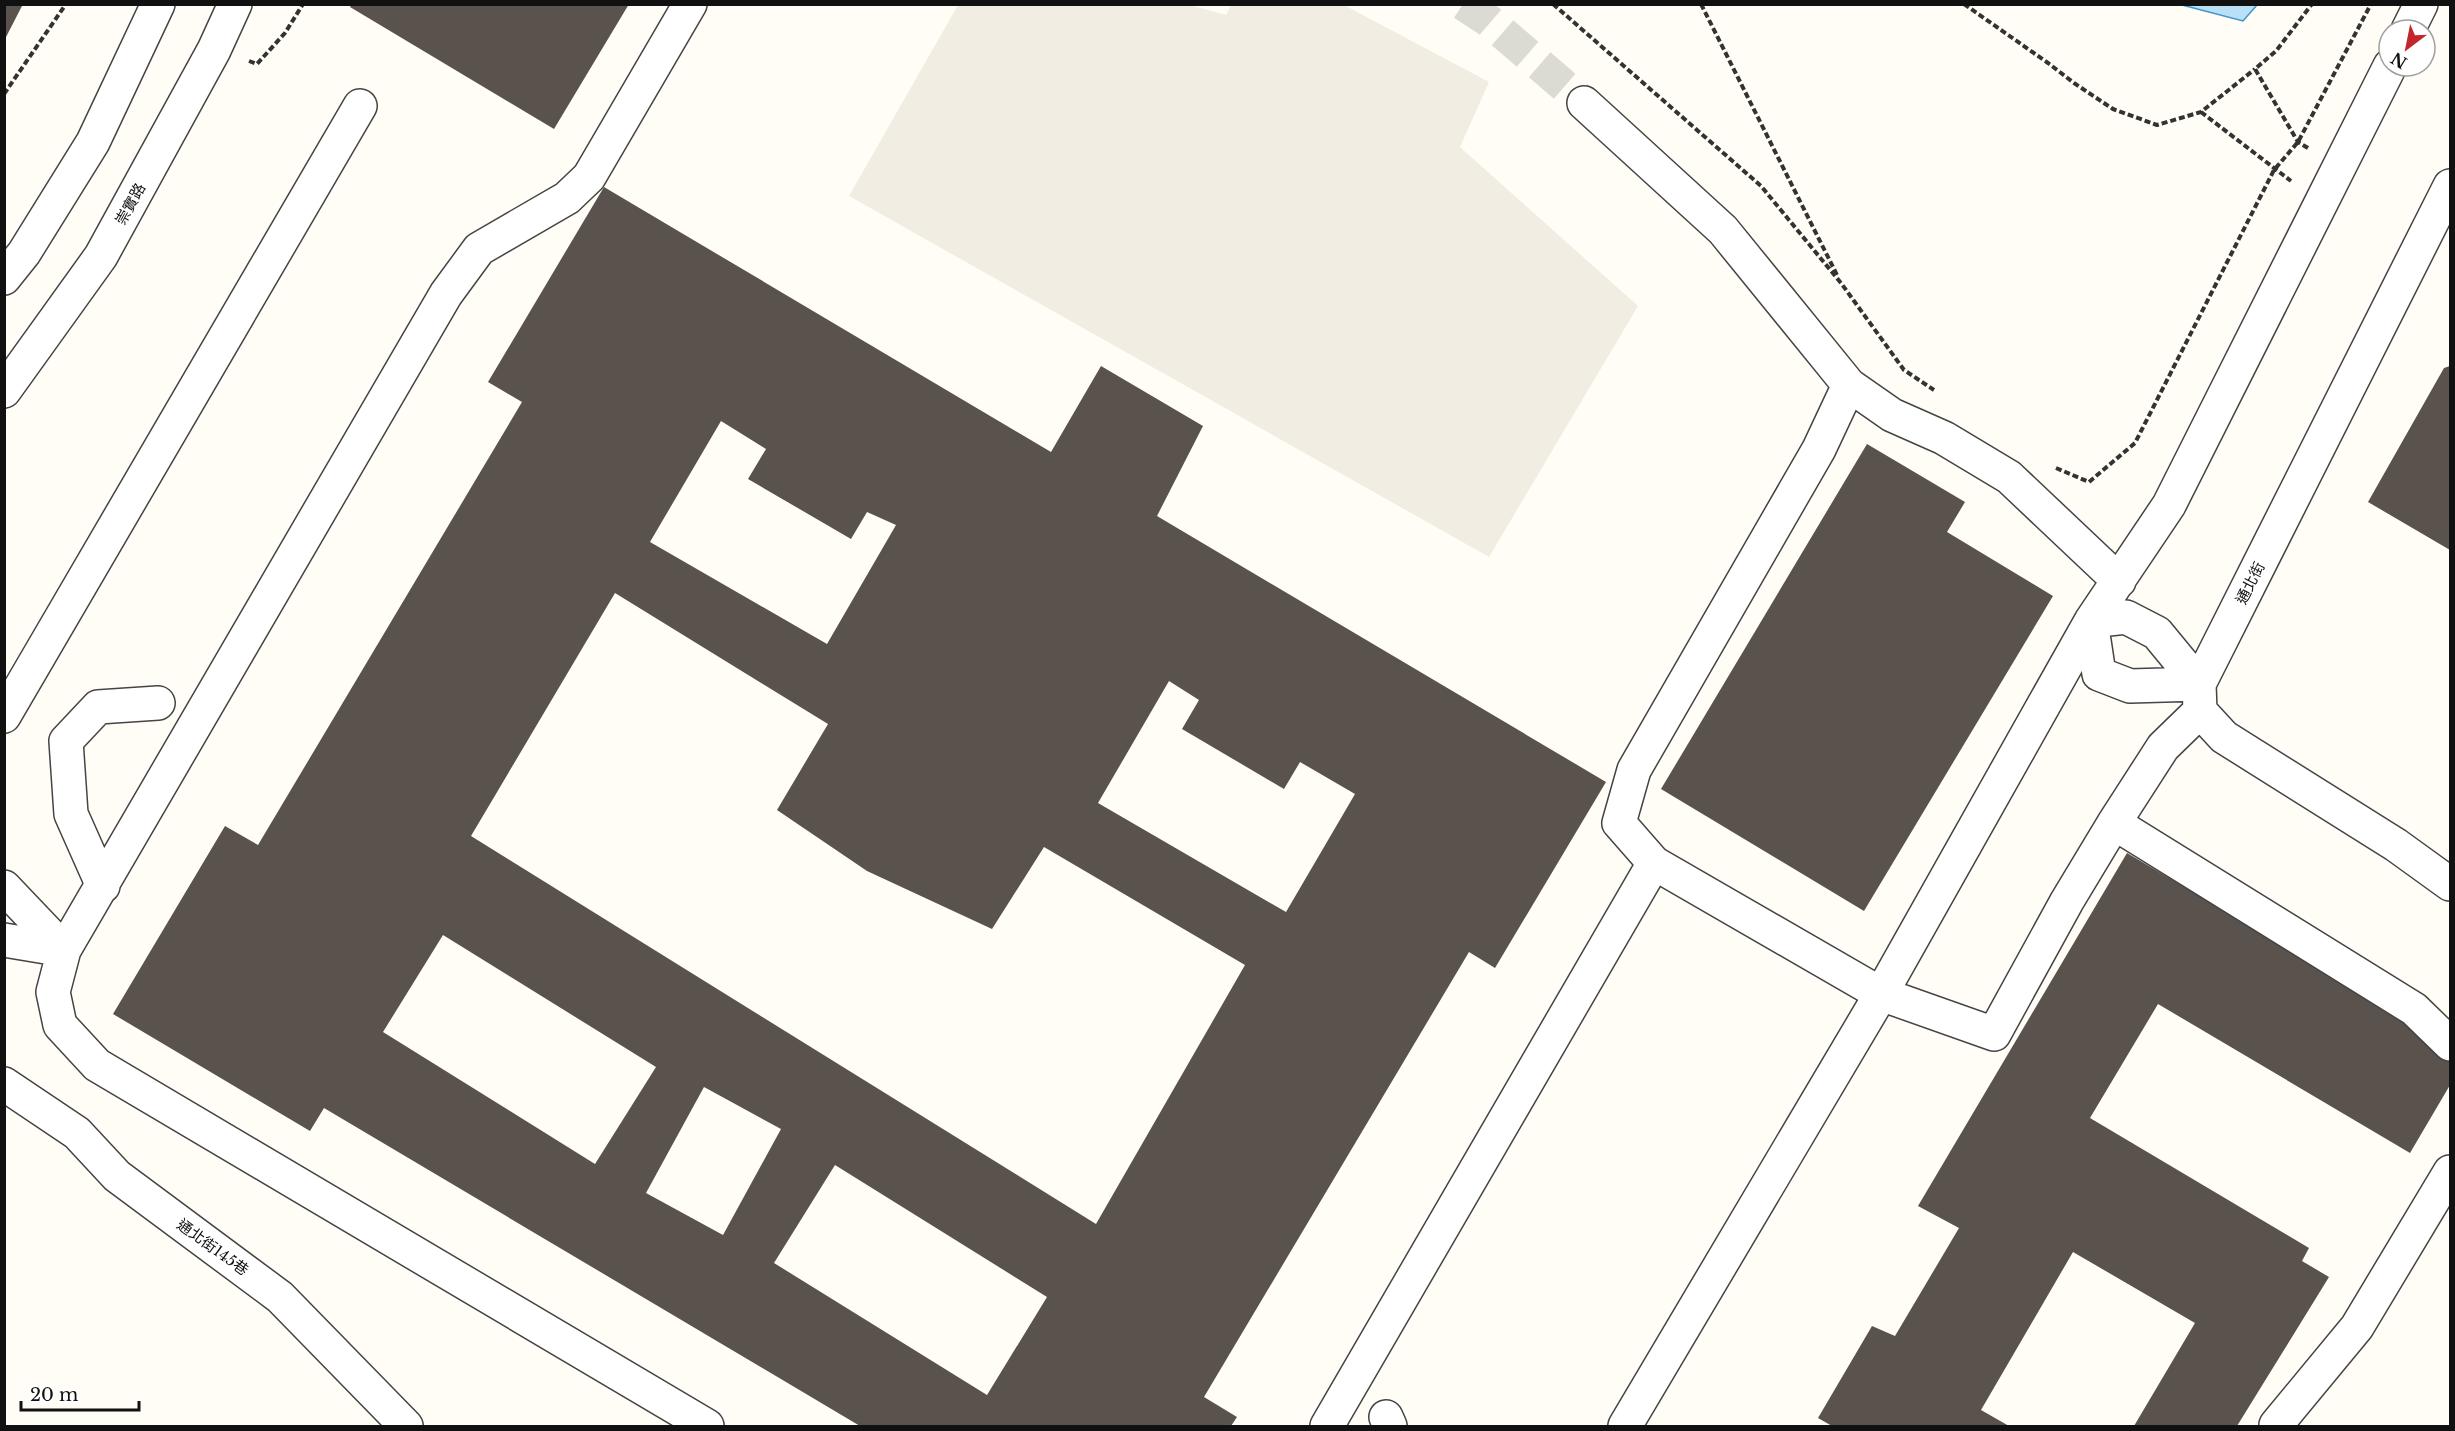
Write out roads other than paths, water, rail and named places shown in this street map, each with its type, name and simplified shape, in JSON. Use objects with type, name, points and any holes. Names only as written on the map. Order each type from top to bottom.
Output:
[{"type":"street","points":[[4,278],[24,253],[93,142],[158,4]]},
{"type":"street","name":"崇實路","points":[[4,392],[101,256],[214,50],[235,4]]},
{"type":"street","points":[[690,4],[589,177],[567,198],[479,249],[446,294],[64,950],[53,992],[60,1025],[97,1065],[690,1422]]},
{"type":"street","points":[[2414,18],[2421,4]]},
{"type":"street","points":[[1624,1426],[1881,994],[2091,621],[2169,506],[2384,78]]},
{"type":"street","points":[[1584,103],[1723,230],[1849,385],[1892,415],[1944,438],[2008,477],[2119,580]]},
{"type":"street","points":[[4,716],[360,106]]},
{"type":"street","name":"通北街","points":[[1881,994],[1994,1034],[2067,901],[2114,823],[2163,747],[2200,698],[2448,197]]},
{"type":"street","points":[[1849,385],[1820,449],[1634,770],[1619,823],[1653,863],[1881,994]]},
{"type":"street","points":[[2091,621],[2126,617],[2157,633],[2224,737],[2396,845],[2451,884]]},
{"type":"street","points":[[2091,621],[2099,674],[2130,687],[2200,698]]},
{"type":"street","points":[[103,886],[71,814],[66,741],[98,707],[158,703]]},
{"type":"street","points":[[2114,823],[2414,1009],[2451,1044]]},
{"type":"street","points":[[1326,1426],[1653,863]]},
{"type":"street","points":[[4,887],[64,950]]},
{"type":"street","points":[[4,940],[64,950]]},
{"type":"street","name":"通北街145巷","points":[[4,1084],[76,1133],[117,1176],[280,1297],[406,1426]]},
{"type":"street","points":[[2276,1425],[2357,1327],[2451,1172]]},
{"type":"water","points":[[2182,5],[2257,5],[2243,21]]},
{"type":"tunnel","points":[[1463,4],[1489,21],[1584,103]]}]
